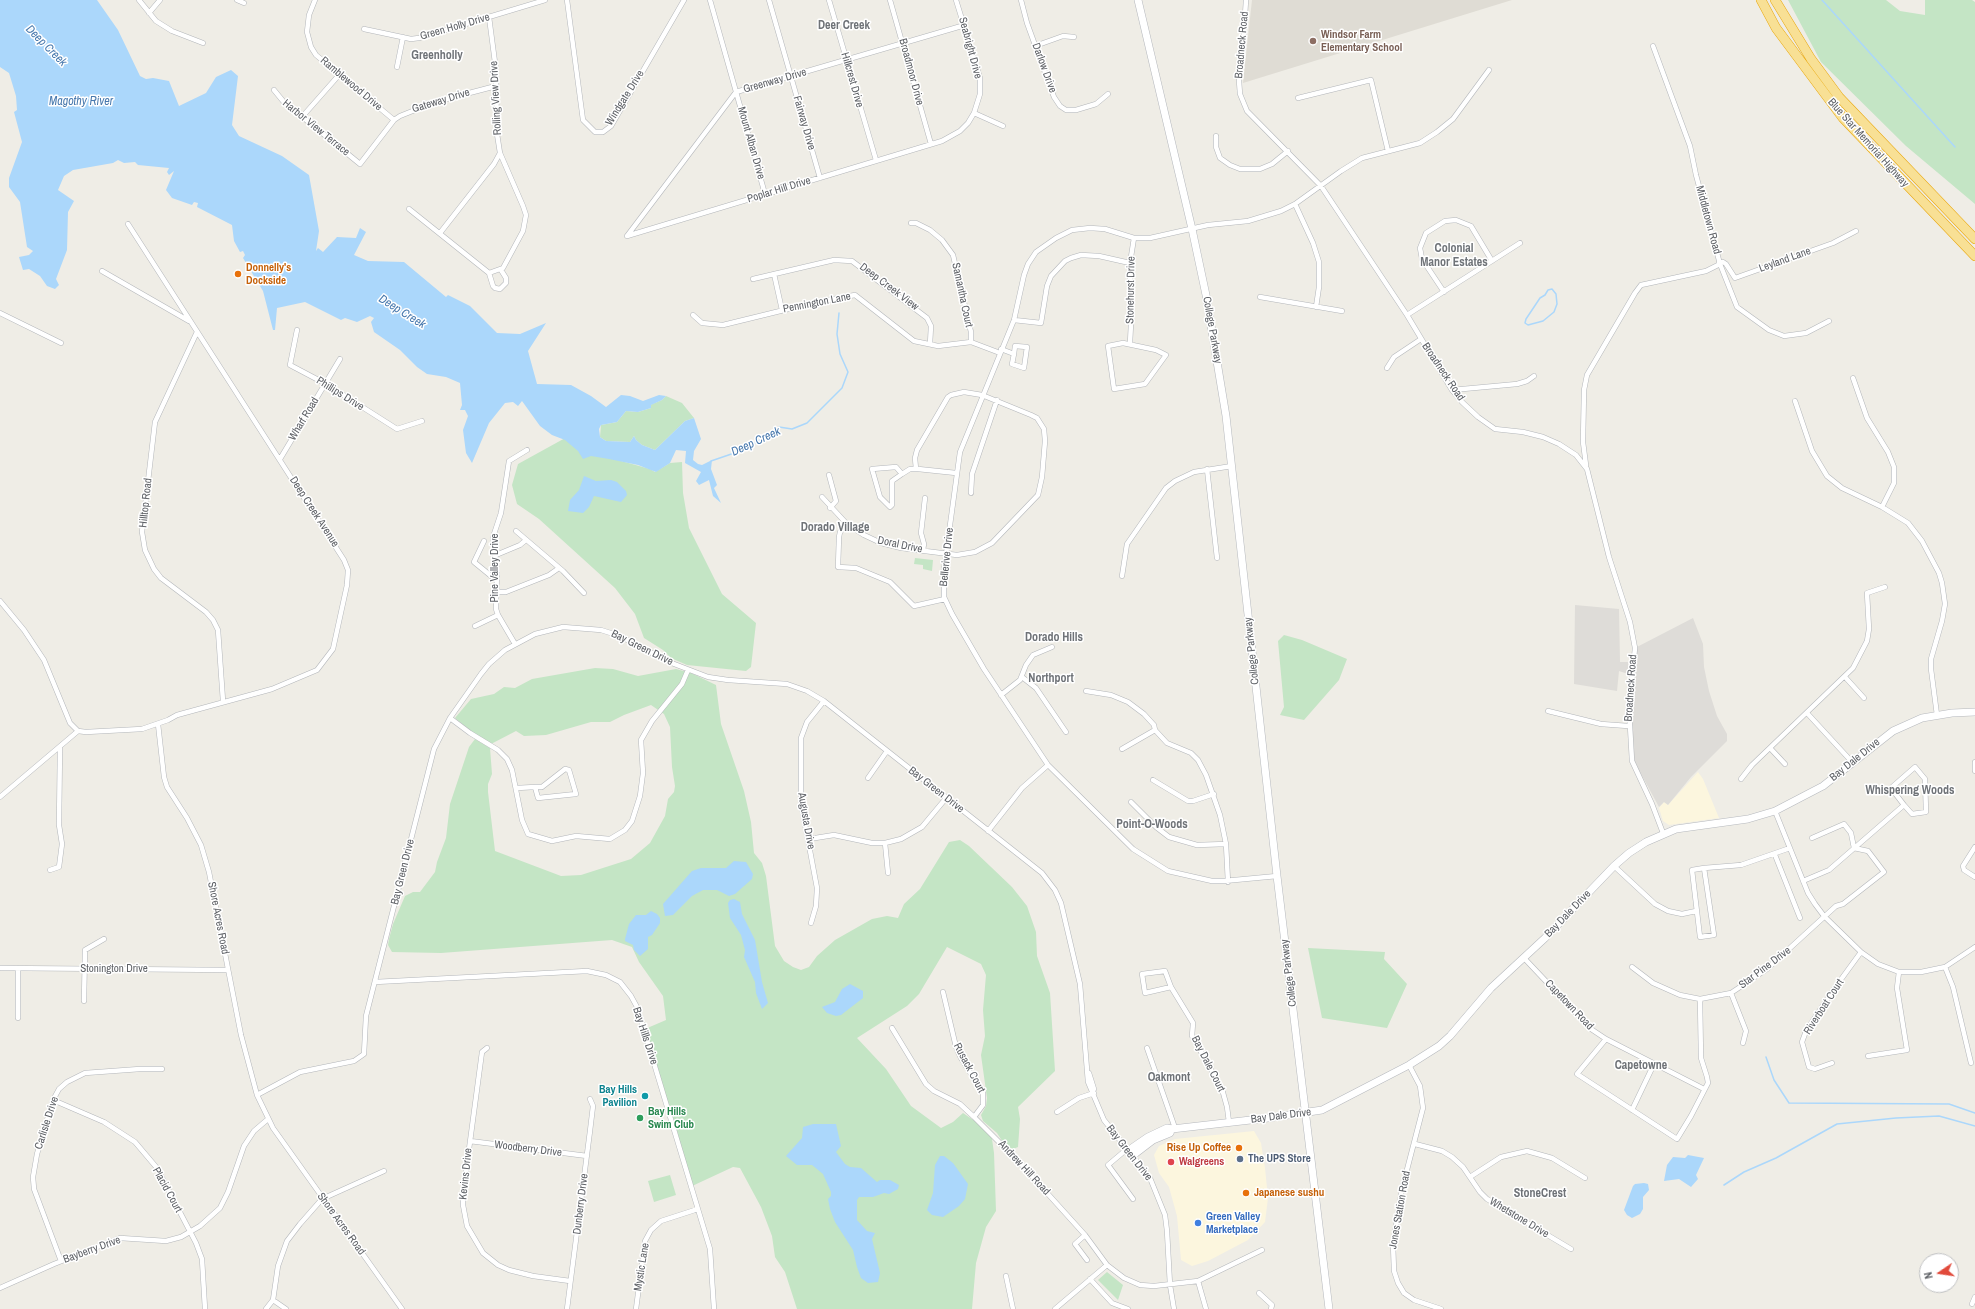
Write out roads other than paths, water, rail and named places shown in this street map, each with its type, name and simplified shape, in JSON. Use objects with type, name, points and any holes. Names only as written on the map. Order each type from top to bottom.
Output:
[{"type":"highway","name":"Blue Star Memorial Highway","points":[[1761,0],[1776,28],[1843,118],[1975,256]]},
{"type":"highway","name":"Blue Star Memorial Highway","points":[[1775,0],[1812,59],[1839,97],[1975,239]]},
{"type":"main road","name":"College Parkway","points":[[1138,0],[1192,229],[1218,365],[1232,466],[1277,876],[1329,1309]]},
{"type":"main road","name":"Bay Dale Drive","points":[[1129,1151],[1148,1137],[1167,1128],[1322,1110],[1409,1065],[1439,1046],[1450,1036],[1491,988],[1524,958],[1614,866],[1629,853],[1663,833],[1687,827],[1748,819],[1775,811],[1823,786],[1892,731],[1922,718],[1937,715],[1975,712]]},
{"type":"street","points":[[138,0],[156,21],[172,31],[203,43]]},
{"type":"street","points":[[148,13],[160,0]]},
{"type":"street","points":[[237,0],[244,3]]},
{"type":"street","name":"Ramblewood Drive","points":[[315,0],[307,25],[309,41],[316,55],[338,75],[394,120]]},
{"type":"street","name":"Green Holly Drive","points":[[364,29],[403,37],[419,38],[545,0]]},
{"type":"street","name":"Windgate Drive","points":[[567,0],[583,120],[595,132],[602,132],[611,126],[684,0]]},
{"type":"street","name":"Mount Alban Drive","points":[[710,0],[765,194]]},
{"type":"street","name":"Fairway Drive","points":[[769,0],[820,178]]},
{"type":"street","name":"Hillcrest Drive","points":[[829,0],[876,160]]},
{"type":"street","name":"Broadmoor Drive","points":[[890,0],[904,44],[931,144]]},
{"type":"street","name":"Seabright Drive","points":[[931,144],[960,131],[968,123],[974,112],[980,94],[980,78],[965,25],[956,0]]},
{"type":"street","name":"Darlow Drive","points":[[1021,0],[1024,15],[1054,97],[1062,108],[1076,110],[1096,104],[1108,94]]},
{"type":"street","name":"Broadneck Road","points":[[1246,0],[1244,41],[1239,81],[1240,94],[1247,111],[1321,186],[1407,315],[1452,390],[1478,418],[1495,429],[1543,437],[1559,444],[1576,455],[1587,469],[1609,557],[1630,622],[1634,648],[1628,726],[1632,762],[1654,807],[1663,833]]},
{"type":"street","name":"Rolling View Drive","points":[[489,17],[496,86],[495,107],[500,153],[526,215],[523,231],[506,264],[501,270]]},
{"type":"street","name":"Greenway Drive","points":[[627,236],[736,92],[847,61],[965,25]]},
{"type":"street","points":[[1035,46],[1063,36],[1074,37]]},
{"type":"street","points":[[397,67],[403,37]]},
{"type":"street","name":"Middletown Road","points":[[1587,469],[1582,442],[1584,390],[1587,375],[1635,293],[1641,285],[1706,271],[1719,263],[1690,146],[1653,46]]},
{"type":"street","name":"Bellerive Drive","points":[[1277,876],[1228,882],[1212,881],[1168,871],[1132,849],[1048,765],[1001,695],[966,638],[945,599],[943,589],[946,553],[956,473],[961,447],[1014,320],[1024,275],[1028,264],[1036,252],[1056,238],[1072,230],[1090,228],[1105,229],[1134,238],[1150,238],[1192,229],[1260,218],[1296,204],[1341,171],[1362,158],[1420,143],[1453,119],[1489,70]]},
{"type":"street","points":[[302,117],[338,75]]},
{"type":"street","points":[[1298,98],[1371,80],[1388,151]]},
{"type":"street","name":"Gateway Drive","points":[[360,164],[394,120],[416,108],[496,86]]},
{"type":"street","name":"Harbor View Terrace","points":[[274,90],[283,101],[360,164]]},
{"type":"street","points":[[974,112],[1003,126]]},
{"type":"street","points":[[1216,136],[1216,147],[1220,158],[1230,165],[1240,169],[1260,169],[1272,164],[1288,151]]},
{"type":"street","name":"Poplar Hill Drive","points":[[627,236],[931,144]]},
{"type":"street","points":[[440,233],[494,164],[500,153]]},
{"type":"street","points":[[1296,204],[1313,243],[1319,262],[1319,287],[1316,307]]},
{"type":"street","points":[[409,209],[489,273],[495,288],[500,289],[506,283],[506,278],[501,270],[489,273]]},
{"type":"street","points":[[1444,292],[1422,259],[1420,248],[1426,233],[1445,221],[1456,220],[1470,226],[1492,261]]},
{"type":"street","name":"Samantha Court","points":[[911,223],[916,223],[930,230],[942,240],[954,255],[971,332],[971,342]]},
{"type":"street","name":"Deep Creek Avenue","points":[[128,224],[190,322],[339,550],[348,570],[342,616],[336,639],[328,657],[317,670],[272,689],[177,714],[158,724]]},
{"type":"street","name":"Leyland Lane","points":[[1719,263],[1723,262],[1726,264],[1734,278],[1833,242],[1856,231]]},
{"type":"street","name":"Stonehurst Drive","points":[[1130,344],[1130,263],[1134,238]]},
{"type":"street","points":[[1407,315],[1520,243]]},
{"type":"street","points":[[1014,320],[1040,323],[1047,286],[1051,276],[1071,258],[1081,255],[1099,256],[1130,263]]},
{"type":"street","name":"Deep Creek View","points":[[753,279],[834,260],[852,261],[922,312],[931,326],[930,344]]},
{"type":"street","points":[[1719,263],[1737,307],[1769,330],[1784,336],[1806,333],[1829,321]]},
{"type":"street","points":[[102,271],[190,322]]},
{"type":"street","points":[[774,274],[782,310]]},
{"type":"street","name":"Pennington Lane","points":[[693,315],[702,323],[723,325],[782,310],[855,295],[914,341],[938,346],[971,342],[1014,354]]},
{"type":"street","points":[[1260,297],[1342,311]]},
{"type":"street","points":[[0,312],[61,344]]},
{"type":"street","name":"Phillips Drive","points":[[297,330],[290,365],[326,384],[397,429],[422,421]]},
{"type":"street","name":"Hilltop Road","points":[[197,332],[155,422],[142,532],[144,550],[154,569],[161,578],[206,612],[213,620],[218,630],[223,701]]},
{"type":"street","points":[[1387,368],[1394,357],[1422,340]]},
{"type":"street","points":[[1130,344],[1166,355],[1144,384],[1114,389],[1108,346],[1130,344]]},
{"type":"street","points":[[1015,346],[1027,347],[1024,368],[1012,364],[1014,354],[1015,346]]},
{"type":"street","name":"Wharf Road","points":[[280,459],[340,359]]},
{"type":"street","points":[[1452,390],[1517,384],[1527,381],[1534,376]]},
{"type":"street","points":[[1853,378],[1867,418],[1892,460],[1894,483],[1882,507]]},
{"type":"street","name":"Doral Drive","points":[[822,497],[830,508],[847,524],[864,535],[881,543],[957,555],[975,552],[992,544],[1038,495],[1042,477],[1045,441],[1044,428],[1032,414],[982,395],[964,392],[948,397],[917,450],[914,458],[916,469]]},
{"type":"street","points":[[972,493],[972,474],[997,400]]},
{"type":"street","points":[[1795,401],[1812,451],[1827,476],[1850,492],[1882,507],[1908,524],[1916,532],[1928,550],[1942,583],[1944,612],[1932,655],[1931,669],[1937,715]]},
{"type":"street","name":"Pine Valley Drive","points":[[515,644],[498,615],[495,592],[496,555],[493,537],[501,513],[509,461],[527,450]]},
{"type":"street","points":[[1122,576],[1127,544],[1166,488],[1184,476],[1207,468],[1232,466]]},
{"type":"street","points":[[902,474],[896,467],[872,469],[880,497],[890,507],[892,505],[892,482],[902,474],[916,469],[956,473]]},
{"type":"street","points":[[1207,468],[1217,558]]},
{"type":"street","points":[[829,475],[836,501],[830,508]]},
{"type":"street","points":[[923,550],[924,544],[921,533],[925,498]]},
{"type":"street","points":[[847,524],[840,532],[838,567],[856,568],[890,582],[914,606],[945,599]]},
{"type":"street","points":[[516,532],[559,568],[584,593]]},
{"type":"street","points":[[496,555],[520,545],[526,540]]},
{"type":"street","points":[[484,541],[474,562],[496,580]]},
{"type":"street","points":[[495,592],[506,592],[542,578],[555,572],[559,568]]},
{"type":"street","points":[[1741,778],[1770,748],[1845,677],[1858,660],[1867,641],[1869,628],[1867,593],[1885,587]]},
{"type":"street","points":[[0,601],[24,630],[44,660],[70,723],[78,731],[97,732],[142,729],[158,724]]},
{"type":"street","points":[[476,626],[498,615]]},
{"type":"street","name":"Bay Green Drive","points":[[257,1095],[300,1072],[361,1058],[366,1048],[364,1031],[366,1016],[434,749],[450,718],[489,664],[515,644],[525,638],[549,630],[571,627],[591,628],[620,636],[688,670],[708,677],[794,686],[807,691],[824,701],[1042,873],[1055,890],[1061,903],[1080,984],[1088,1070],[1092,1080],[1094,1093],[1104,1120],[1150,1178],[1165,1215],[1170,1285],[1174,1309]]},
{"type":"street","points":[[1001,695],[1018,683],[1022,677],[1026,665],[1034,655],[1042,650],[1052,647]]},
{"type":"street","points":[[450,718],[470,733],[498,750],[507,760],[512,770],[517,788],[522,820],[528,834],[552,841],[576,836],[603,840],[617,836],[625,830],[632,821],[640,796],[643,773],[641,740],[652,721],[682,684],[688,670]]},
{"type":"street","points":[[1022,677],[1036,688],[1066,732]]},
{"type":"street","points":[[1845,677],[1864,698]]},
{"type":"street","points":[[1086,690],[1111,695],[1128,702],[1144,714],[1154,725],[1155,730],[1167,743],[1192,753],[1206,775],[1214,794],[1226,844],[1228,882]]},
{"type":"street","name":"Augusta Drive","points":[[811,923],[816,906],[817,888],[800,794],[801,738],[807,722],[824,701]]},
{"type":"street","points":[[1548,711],[1601,724],[1628,726]]},
{"type":"street","points":[[1807,713],[1853,763]]},
{"type":"street","name":"Shore Acres Road","points":[[158,724],[164,776],[167,787],[187,818],[201,845],[209,872],[240,1035],[257,1095],[268,1119],[322,1200],[402,1309]]},
{"type":"street","points":[[1122,749],[1155,730]]},
{"type":"street","points":[[0,797],[78,731]]},
{"type":"street","points":[[50,870],[59,867],[62,844],[59,825],[60,746]]},
{"type":"street","points":[[1770,748],[1785,764]]},
{"type":"street","points":[[868,778],[887,751]]},
{"type":"street","points":[[1975,762],[1975,771]]},
{"type":"street","points":[[988,831],[1022,788],[1048,765]]},
{"type":"street","points":[[1915,767],[1925,778],[1926,812],[1912,814],[1904,805],[1891,788],[1915,767]]},
{"type":"street","points":[[517,788],[535,787],[542,788],[565,769],[569,770],[576,794],[538,798],[535,787]]},
{"type":"street","points":[[1153,780],[1188,801],[1199,800],[1214,794]]},
{"type":"street","points":[[808,839],[834,834],[865,842],[885,843],[901,839],[916,831],[928,821],[946,798]]},
{"type":"street","points":[[1131,802],[1156,827],[1169,836],[1197,845],[1226,844]]},
{"type":"street","points":[[1803,881],[1830,870],[1904,805]]},
{"type":"street","points":[[1775,811],[1808,893],[1824,916],[1861,952],[1878,964],[1899,972],[1921,972],[1945,966],[1975,947]]},
{"type":"street","points":[[1812,838],[1844,824],[1851,833],[1854,848]]},
{"type":"street","points":[[885,843],[888,873]]},
{"type":"street","points":[[1975,847],[1963,866],[1964,870],[1975,877]]},
{"type":"street","points":[[1704,868],[1714,935],[1700,937],[1692,870],[1704,868],[1741,865],[1775,855],[1790,848]]},
{"type":"street","name":"Star Pine Drive","points":[[1632,967],[1657,985],[1680,995],[1700,999],[1731,993],[1767,969],[1836,906],[1843,904],[1884,872],[1868,851],[1854,848]]},
{"type":"street","points":[[1775,855],[1800,918]]},
{"type":"street","points":[[1614,866],[1655,904],[1668,911],[1682,914],[1696,911]]},
{"type":"street","points":[[84,1001],[85,950],[104,939]]},
{"type":"street","name":"Riverboat Court","points":[[1832,1063],[1815,1069],[1809,1067],[1802,1042],[1814,1019],[1861,952]]},
{"type":"street","name":"Capetown Road","points":[[1524,958],[1582,1020],[1606,1039],[1704,1089]]},
{"type":"street","points":[[1945,966],[1953,987],[1971,1063]]},
{"type":"street","name":"Stonington Drive","points":[[0,968],[228,970]]},
{"type":"street","points":[[18,968],[18,1018]]},
{"type":"street","name":"Bay Hills Drive","points":[[375,982],[587,971],[606,975],[620,982],[632,996],[637,1007],[710,1249],[714,1309]]},
{"type":"street","name":"Bay Dale Court","points":[[1171,987],[1145,993],[1142,974],[1165,971],[1171,987],[1192,1023],[1192,1036],[1221,1086],[1228,1107],[1229,1122]]},
{"type":"street","points":[[1868,1056],[1907,1050],[1897,988],[1899,972]]},
{"type":"street","name":"Rusack Court","points":[[943,992],[956,1047],[983,1093],[983,1105],[974,1117]]},
{"type":"street","points":[[1731,993],[1746,1030],[1743,1043]]},
{"type":"street","points":[[1606,1039],[1577,1074],[1677,1139],[1708,1083],[1701,1058],[1700,999]]},
{"type":"street","name":"Andrew Hill Road","points":[[892,1028],[926,1084],[934,1091],[960,1104],[974,1117],[1020,1163],[1085,1235],[1107,1265],[1124,1278],[1135,1283],[1150,1286],[1198,1281],[1262,1250]]},
{"type":"street","name":"Kevins Drive","points":[[487,1048],[482,1052],[470,1141],[463,1205],[467,1226],[476,1243],[492,1261],[509,1270],[533,1276],[570,1281]]},
{"type":"street","points":[[1147,1048],[1174,1128]]},
{"type":"street","points":[[1632,1110],[1654,1064]]},
{"type":"street","name":"Jones Station Road","points":[[1409,1065],[1420,1086],[1423,1098],[1423,1108],[1415,1144],[1402,1189],[1392,1257],[1394,1271],[1398,1283],[1404,1293],[1414,1300],[1441,1309]]},
{"type":"street","name":"Carlisle Drive","points":[[61,1261],[37,1200],[34,1183],[37,1154],[53,1100],[59,1089],[67,1082],[85,1073],[162,1069]]},
{"type":"street","points":[[1056,1112],[1078,1098],[1094,1093]]},
{"type":"street","name":"Dunberry Drive","points":[[567,1309],[593,1106],[590,1099]]},
{"type":"street","name":"Placid Court","points":[[53,1100],[104,1122],[135,1142],[157,1168],[190,1232],[202,1259],[205,1309]]},
{"type":"street","name":"Bayberry Drive","points":[[0,1288],[61,1261],[120,1238],[166,1241],[190,1232],[206,1221],[220,1208],[228,1192],[244,1146],[254,1131],[268,1119]]},
{"type":"street","name":"Woodberry Drive","points":[[470,1141],[587,1156]]},
{"type":"street","name":"Whetstone Drive","points":[[1415,1144],[1442,1151],[1452,1157],[1487,1199],[1571,1249]]},
{"type":"street","points":[[1129,1151],[1108,1165],[1133,1199]]},
{"type":"street","points":[[1470,1177],[1501,1156],[1527,1151],[1552,1158],[1585,1178]]},
{"type":"street","points":[[266,1309],[273,1300],[278,1266],[287,1241],[322,1200],[384,1171]]},
{"type":"street","name":"Mystic Lane","points":[[636,1309],[645,1241],[651,1230],[661,1222],[698,1209]]},
{"type":"street","points":[[1085,1235],[1075,1244],[1087,1260]]},
{"type":"street","points":[[1055,1309],[1107,1265]]},
{"type":"street","points":[[1006,1276],[1013,1309]]},
{"type":"street","points":[[1090,1279],[1103,1296],[1112,1303],[1128,1309]]},
{"type":"street","points":[[1198,1281],[1206,1309]]},
{"type":"street","points":[[1259,1293],[1272,1305],[1271,1309]]},
{"type":"street","points":[[1972,1304],[1975,1297]]},
{"type":"street","points":[[273,1300],[286,1309]]},
{"type":"water","name":"Magothy River","points":[[0,0],[97,0],[118,30],[140,76],[146,79],[153,78],[169,81],[179,106],[206,93],[216,77],[231,70],[238,76],[232,125],[239,136],[282,156],[309,175],[319,231],[316,251],[318,248],[323,252],[337,237],[356,238],[360,228],[366,232],[354,255],[368,261],[404,262],[446,297],[448,295],[470,306],[497,333],[520,334],[546,323],[528,351],[537,384],[571,385],[591,396],[606,407],[621,395],[630,396],[643,401],[659,395],[666,396],[662,400],[651,405],[651,408],[638,412],[626,411],[617,422],[601,425],[599,429],[600,437],[606,441],[630,442],[634,436],[642,445],[655,450],[685,421],[694,418],[701,439],[694,451],[693,460],[702,465],[712,460],[711,469],[717,485],[714,488],[721,503],[713,496],[709,480],[699,485],[696,481],[701,472],[685,463],[686,451],[676,450],[670,463],[656,472],[638,465],[609,459],[591,456],[583,459],[578,451],[565,440],[552,435],[540,426],[522,401],[518,406],[513,402],[505,403],[489,423],[472,463],[466,453],[463,430],[468,416],[465,410],[460,410],[462,405],[460,383],[446,377],[427,374],[417,367],[400,350],[374,332],[371,322],[374,318],[370,316],[357,322],[345,318],[341,320],[305,302],[277,308],[275,330],[273,330],[263,291],[243,258],[245,255],[243,251],[240,252],[234,241],[232,225],[197,207],[198,203],[194,202],[192,205],[172,198],[166,190],[174,171],[169,175],[167,172],[169,168],[138,165],[135,162],[124,163],[118,160],[113,163],[73,170],[64,176],[58,190],[74,201],[68,212],[67,250],[56,279],[59,285],[55,289],[47,286],[40,276],[29,269],[23,270],[19,257],[29,255],[33,251],[27,247],[20,202],[9,187],[9,178],[22,142],[14,112],[17,110],[16,96],[9,73],[0,67]]},
{"type":"water","points":[[584,476],[596,481],[611,480],[617,482],[626,491],[627,495],[621,502],[594,496],[589,507],[583,513],[568,511],[570,500],[579,490]]},
{"type":"water","points":[[734,861],[746,862],[753,874],[752,879],[735,894],[729,896],[717,890],[703,890],[692,896],[673,915],[665,916],[663,904],[692,871],[701,868],[726,868]]},
{"type":"water","points":[[734,899],[740,902],[742,914],[755,940],[762,982],[768,1003],[762,1009],[756,993],[755,982],[744,957],[745,950],[741,935],[730,918],[728,903],[730,900]]},
{"type":"water","points":[[651,911],[657,914],[660,918],[660,923],[652,935],[648,937],[648,949],[640,956],[634,950],[633,945],[625,941],[625,939],[629,924],[636,915],[646,915]]},
{"type":"water","points":[[850,984],[863,991],[863,998],[841,1015],[836,1016],[827,1013],[822,1007],[835,1002],[842,989]]},
{"type":"water","points":[[813,1124],[836,1124],[841,1146],[836,1152],[845,1164],[850,1167],[861,1168],[877,1182],[880,1180],[890,1180],[899,1185],[898,1189],[889,1194],[884,1193],[873,1197],[859,1197],[857,1200],[857,1220],[867,1231],[875,1233],[872,1239],[880,1273],[878,1282],[868,1283],[861,1278],[853,1250],[835,1222],[830,1209],[828,1199],[831,1196],[831,1192],[823,1174],[812,1165],[797,1165],[786,1156],[802,1138],[803,1127]]},
{"type":"water","points":[[1688,1155],[1704,1158],[1696,1175],[1698,1179],[1691,1187],[1679,1179],[1664,1181],[1667,1165],[1673,1157],[1685,1158]]},
{"type":"water","points":[[940,1156],[944,1156],[953,1163],[968,1184],[965,1199],[959,1206],[943,1217],[932,1215],[927,1210],[933,1193],[935,1165]]},
{"type":"water","points":[[1635,1184],[1648,1184],[1649,1190],[1643,1197],[1643,1209],[1640,1214],[1632,1218],[1627,1215],[1624,1210],[1633,1186]]},
{"type":"waterway","points":[[1822,0],[1955,147]]},
{"type":"waterway","points":[[1552,289],[1556,294],[1557,304],[1554,312],[1543,321],[1528,325],[1525,323],[1526,319],[1540,298],[1545,295],[1548,290],[1552,289]]},
{"type":"waterway","name":"Deep Creek","points":[[711,461],[746,449],[779,427],[792,429],[807,423],[842,388],[848,372],[840,354],[837,334],[839,313]]},
{"type":"waterway","points":[[1766,1057],[1774,1080],[1789,1103],[1949,1104],[1975,1113]]},
{"type":"waterway","points":[[1724,1185],[1744,1172],[1776,1158],[1837,1124],[1896,1118],[1939,1116],[1975,1126]]},
{"type":"place","name":"Windsor Farm Elementary School","points":[[1313,41]]},
{"type":"place","name":"Donnelly's Dockside","points":[[238,274]]},
{"type":"place","name":"Bay Hills Pavilion","points":[[645,1096]]},
{"type":"place","name":"Bay Hills Swim Club","points":[[640,1118]]},
{"type":"place","name":"Rise Up Coffee","points":[[1239,1148]]},
{"type":"place","name":"The UPS Store","points":[[1240,1159]]},
{"type":"place","name":"Walgreens","points":[[1171,1162]]},
{"type":"place","name":"Japanese sushu","points":[[1246,1193]]},
{"type":"place","name":"Green Valley Marketplace","points":[[1198,1223]]},
{"type":"district","name":"Deer Creek","points":[[844,26]]},
{"type":"district","name":"Greenholly","points":[[437,56]]},
{"type":"district","name":"Colonial Manor Estates","points":[[1454,256]]},
{"type":"district","name":"Dorado Village","points":[[835,528]]},
{"type":"district","name":"Dorado Hills","points":[[1054,638]]},
{"type":"district","name":"Northport","points":[[1051,679]]},
{"type":"district","name":"Whispering Woods","points":[[1910,791]]},
{"type":"district","name":"Point-O-Woods","points":[[1152,825]]},
{"type":"district","name":"Capetowne","points":[[1641,1066]]},
{"type":"district","name":"Oakmont","points":[[1169,1078]]},
{"type":"district","name":"StoneCrest","points":[[1540,1194]]}]
